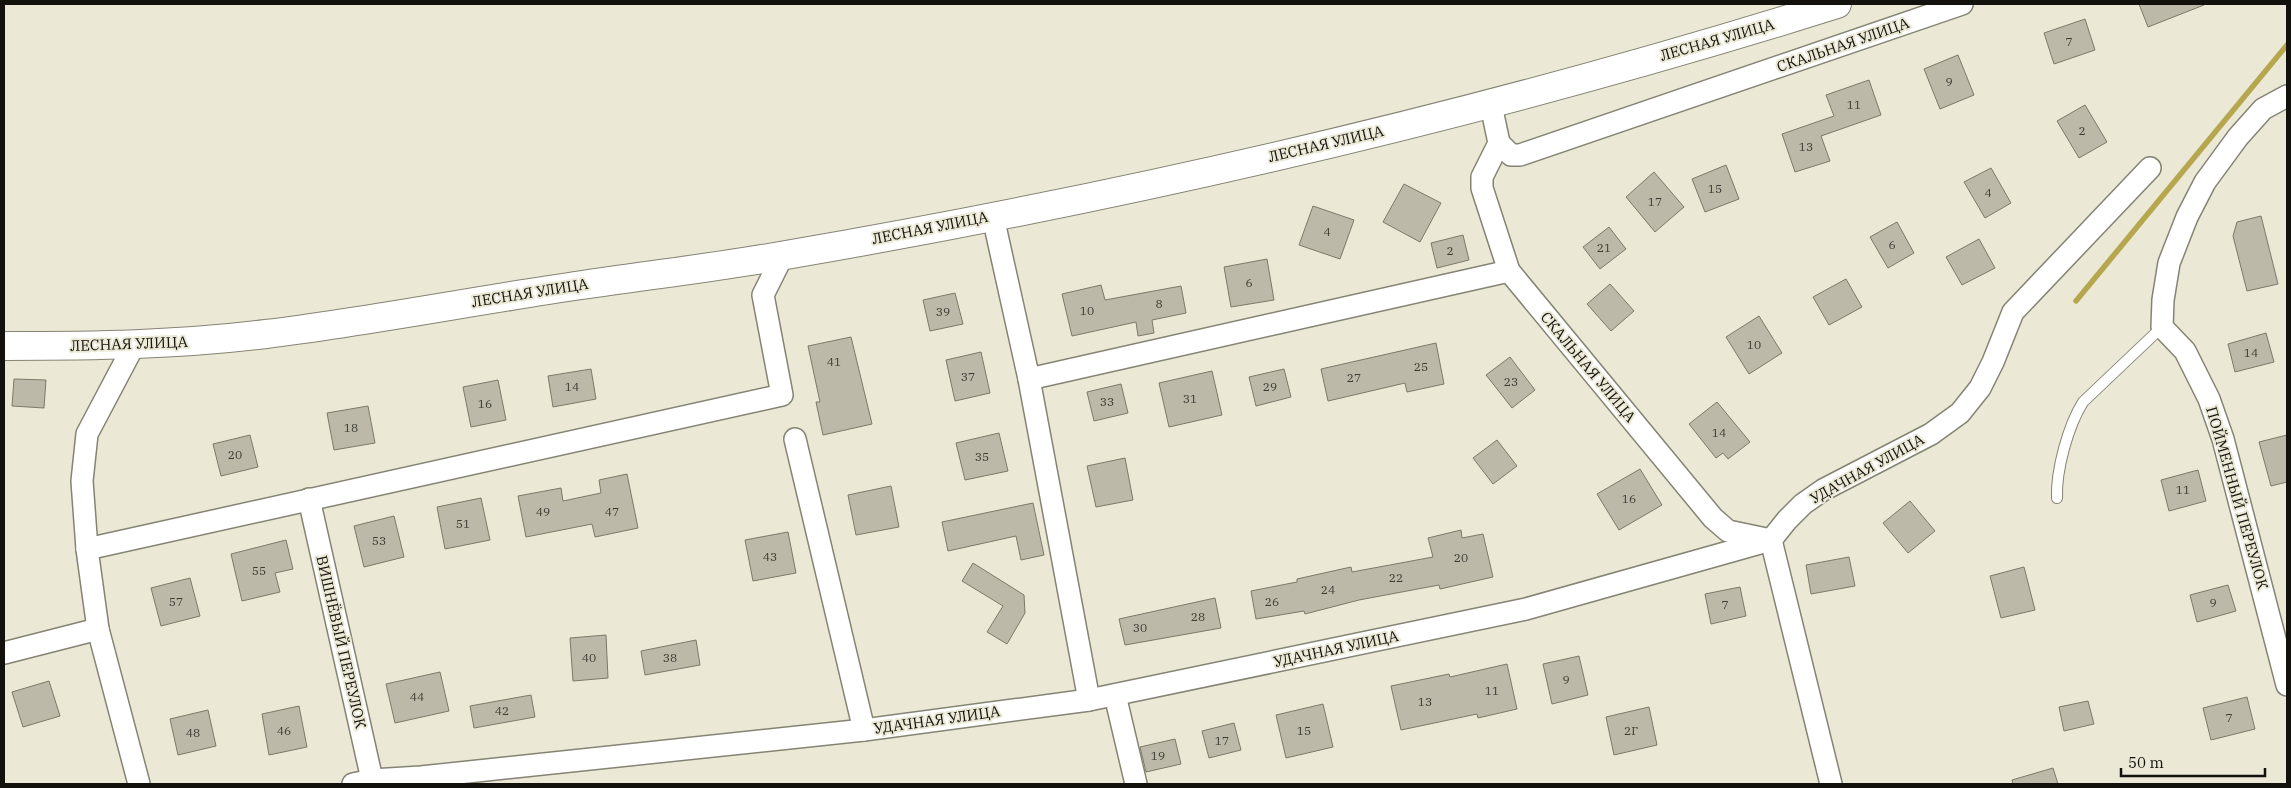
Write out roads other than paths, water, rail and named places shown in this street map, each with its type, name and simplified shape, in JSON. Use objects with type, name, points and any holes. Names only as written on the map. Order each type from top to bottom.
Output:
[{"type":"main road","name":"ЛЕСНАЯ УЛИЦА","points":[[4,346],[134,345],[262,335],[783,255],[993,216],[1146,186],[1491,105],[1756,29],[1836,4]]},
{"type":"street","name":"СКАЛЬНАЯ УЛИЦА","points":[[1771,540],[1728,531],[1713,518],[1509,271],[1482,188],[1482,177],[1499,144],[1511,155],[1520,155],[1962,4]]},
{"type":"street","points":[[2162,327],[2163,300],[2169,263],[2187,216],[2205,182],[2238,137],[2263,109],[2287,96]]},
{"type":"street","points":[[1491,105],[1499,144]]},
{"type":"street","name":"УДАЧНАЯ УЛИЦА","points":[[366,783],[864,730],[1089,700],[1526,609],[1771,540],[1786,520],[1803,504],[1823,490],[1931,434],[1960,413],[1980,388],[1994,362],[2013,312],[2150,168]]},
{"type":"street","points":[[993,216],[1029,379],[1089,700]]},
{"type":"street","points":[[87,549],[782,394],[763,295],[783,255]]},
{"type":"street","points":[[1029,379],[1509,271]]},
{"type":"street","name":"ПОЙМЕННЫЙ ПЕРЕУЛОК","points":[[2162,327],[2185,352],[2212,407],[2223,438],[2287,685]]},
{"type":"street","points":[[134,345],[86,434],[82,481],[87,549],[98,629],[139,784]]},
{"type":"street","points":[[795,439],[864,730]]},
{"type":"street","name":"ВИШНЁВЫЙ ПЕРЕУЛОК","points":[[309,499],[366,783]]},
{"type":"street","points":[[1771,540],[1831,784]]},
{"type":"street","points":[[4,653],[98,629]]},
{"type":"street","points":[[1115,695],[1136,784]]},
{"type":"lane","points":[[2057,498],[2056,479],[2076,412],[2082,402],[2162,327]]},
{"type":"waterway","points":[[2076,301],[2287,45]]}]
